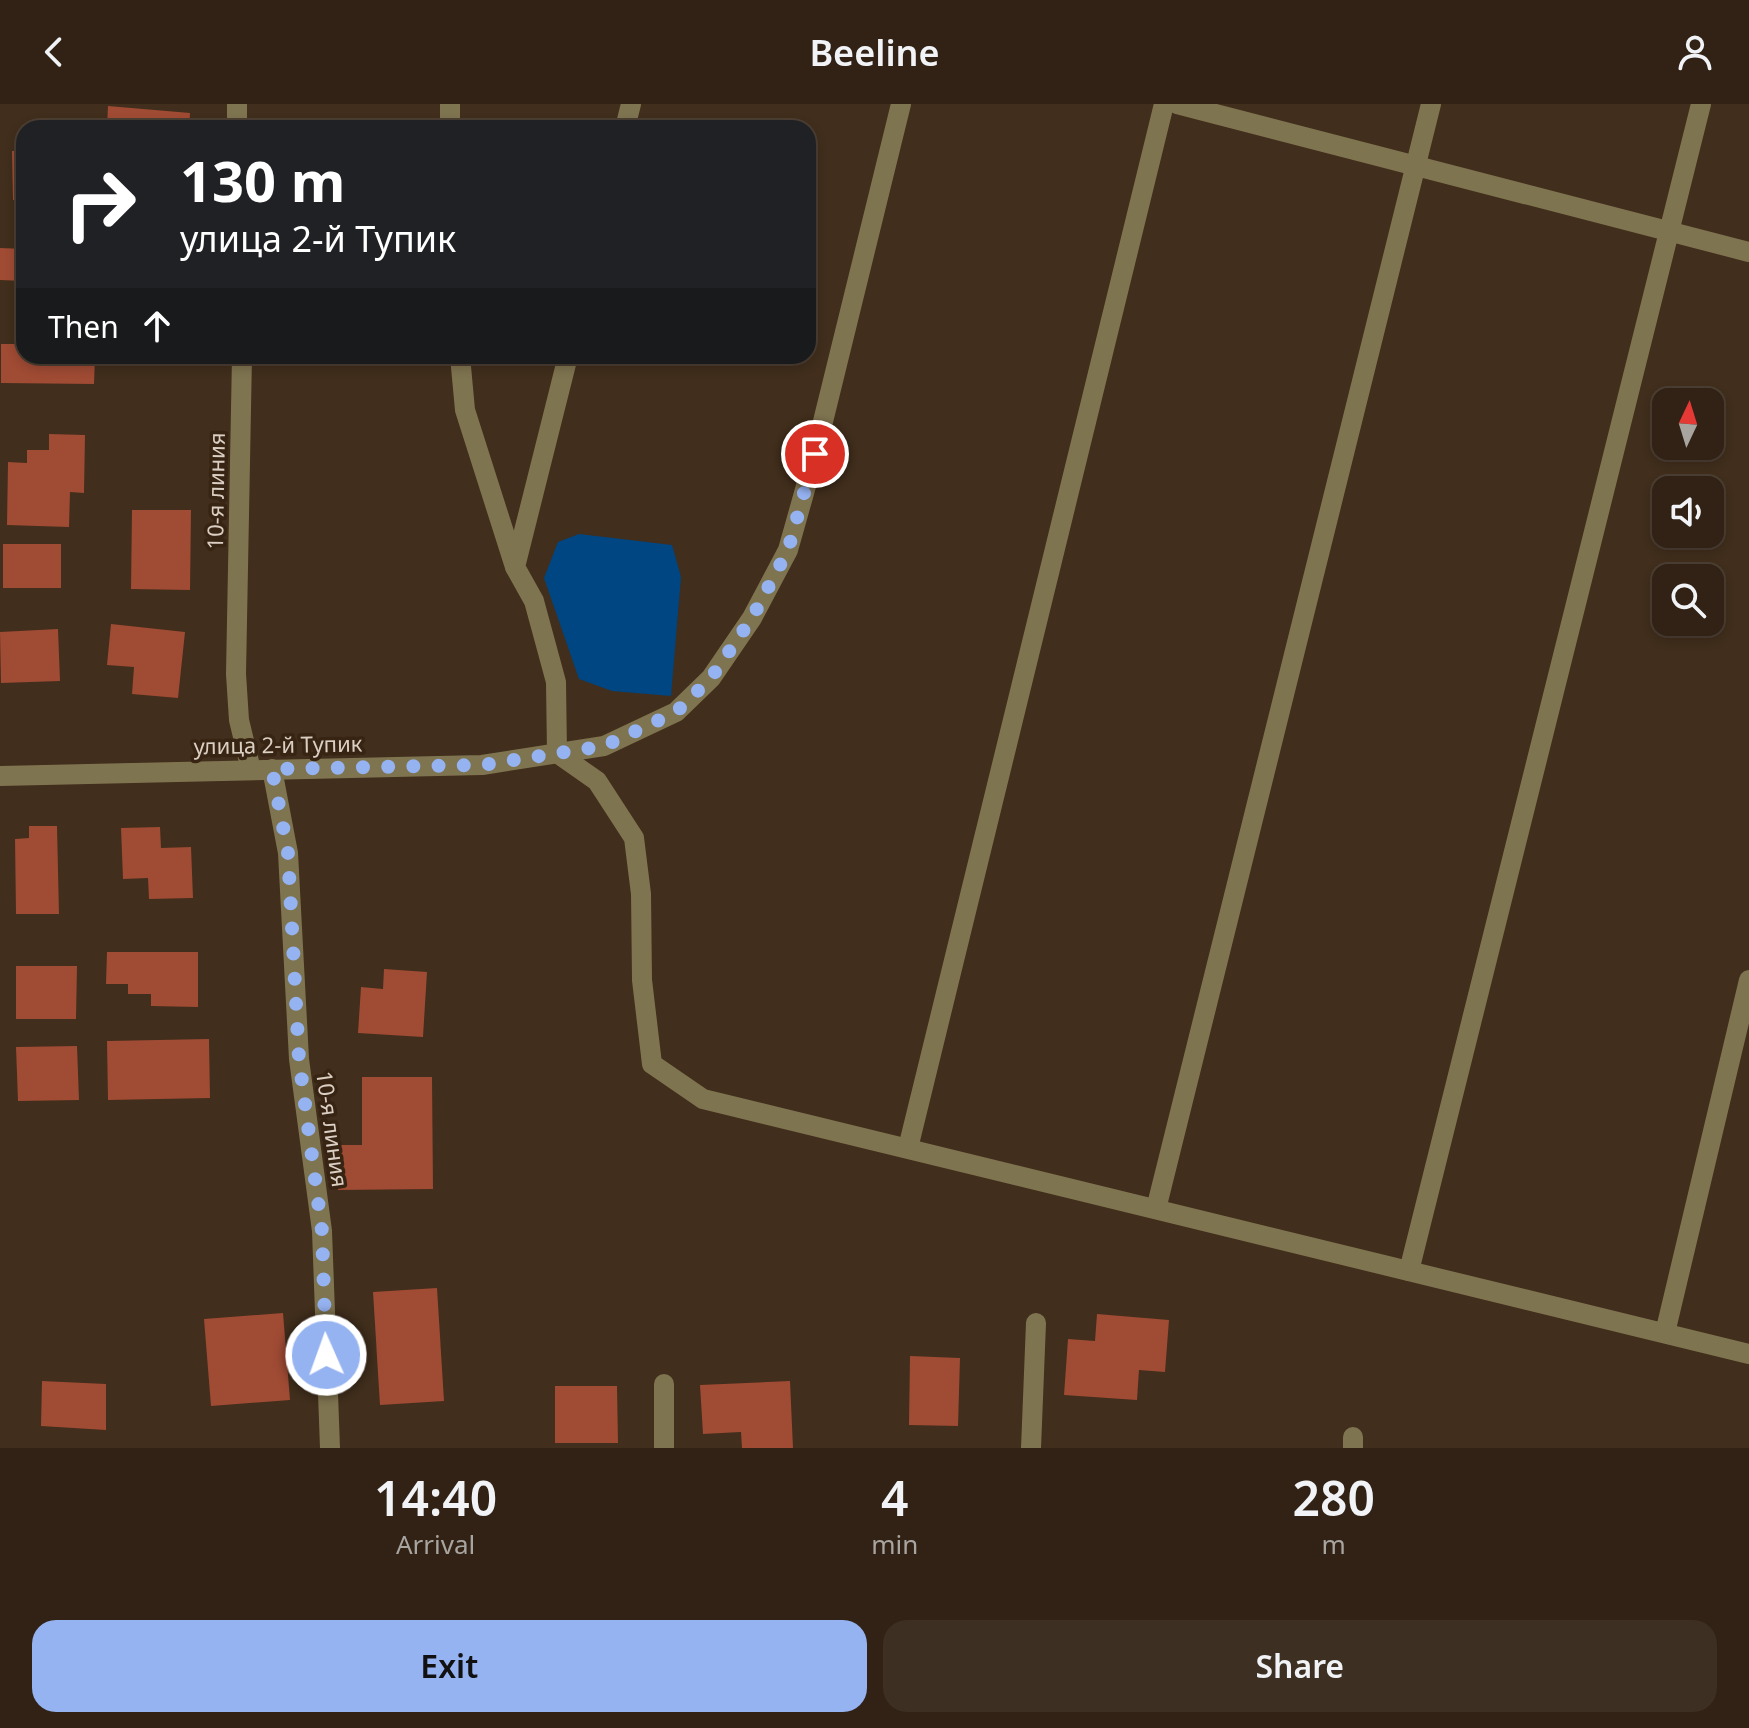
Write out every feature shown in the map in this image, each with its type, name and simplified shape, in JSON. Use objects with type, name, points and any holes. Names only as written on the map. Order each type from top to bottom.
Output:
[{"type":"street","name":"улица 2-й Тупик","points":[[0,776],[482,765],[604,746],[676,712],[711,678],[752,618],[788,550],[815,454],[901,104]]},
{"type":"street","points":[[908,1148],[1164,104]]},
{"type":"street","points":[[1177,104],[1749,252]]},
{"type":"street","points":[[1156,1209],[1431,104]]},
{"type":"street","points":[[1409,1271],[1701,104]]},
{"type":"street","name":"10-я линия","points":[[242,364],[236,674],[239,720],[262,770],[288,853],[299,1059],[322,1231],[330,1448]]},
{"type":"street","points":[[461,364],[465,410],[515,567],[534,601],[556,682],[557,753],[597,781],[634,838],[641,894],[642,980],[652,1064],[703,1099],[1749,1354]]},
{"type":"street","points":[[515,567],[566,364]]},
{"type":"street","points":[[1665,1333],[1749,980]]},
{"type":"street","points":[[1031,1448],[1036,1323]]},
{"type":"street","points":[[664,1384],[664,1448]]},
{"type":"water","points":[[579,534],[672,545],[681,577],[671,696],[612,691],[579,679],[544,578],[558,542]]},
{"type":"building","points":[[108,106],[190,113],[190,120],[107,120]]},
{"type":"building","points":[[12,151],[16,151],[16,200],[13,200]]},
{"type":"building","points":[[0,248],[16,249],[16,281],[0,280]]},
{"type":"building","points":[[1,344],[16,344],[16,364],[95,364],[94,384],[1,383]]},
{"type":"building","points":[[49,434],[85,435],[84,493],[70,492],[69,527],[7,525],[8,462],[27,463],[27,450],[49,450]]},
{"type":"building","points":[[132,510],[191,510],[190,590],[131,589]]},
{"type":"building","points":[[3,544],[61,544],[61,588],[3,588]]},
{"type":"building","points":[[111,624],[185,632],[178,698],[132,694],[134,667],[107,665]]},
{"type":"building","points":[[58,629],[60,681],[1,683],[0,632]]},
{"type":"building","points":[[29,826],[57,826],[59,914],[16,914],[15,839],[29,838]]},
{"type":"building","points":[[160,827],[161,848],[191,847],[193,898],[149,899],[148,878],[123,879],[121,828]]},
{"type":"building","points":[[107,952],[198,952],[198,1007],[151,1006],[151,994],[128,994],[128,984],[106,984]]},
{"type":"building","points":[[16,966],[77,966],[76,1019],[16,1019]]},
{"type":"building","points":[[384,969],[427,972],[423,1037],[358,1033],[361,987],[383,989]]},
{"type":"building","points":[[209,1039],[210,1098],[108,1100],[107,1041]]},
{"type":"building","points":[[77,1046],[79,1100],[18,1101],[16,1047]]},
{"type":"building","points":[[362,1077],[432,1077],[433,1189],[338,1190],[338,1145],[362,1145]]},
{"type":"building","points":[[437,1288],[444,1401],[380,1405],[373,1292]]},
{"type":"building","points":[[283,1313],[290,1400],[211,1406],[204,1319]]},
{"type":"building","points":[[1097,1314],[1169,1320],[1165,1372],[1139,1370],[1137,1400],[1064,1395],[1068,1339],[1095,1341]]},
{"type":"building","points":[[910,1356],[960,1358],[958,1426],[909,1425]]},
{"type":"building","points":[[42,1381],[106,1384],[106,1430],[41,1426]]},
{"type":"building","points":[[790,1381],[793,1448],[742,1448],[741,1432],[703,1434],[700,1385]]},
{"type":"building","points":[[555,1386],[617,1386],[618,1443],[555,1443]]},
{"type":"route","points":[[326,1355],[322,1231],[299,1059],[288,853],[272,769],[482,765],[604,746],[676,712],[711,678],[752,618],[788,550],[815,454]]}]
